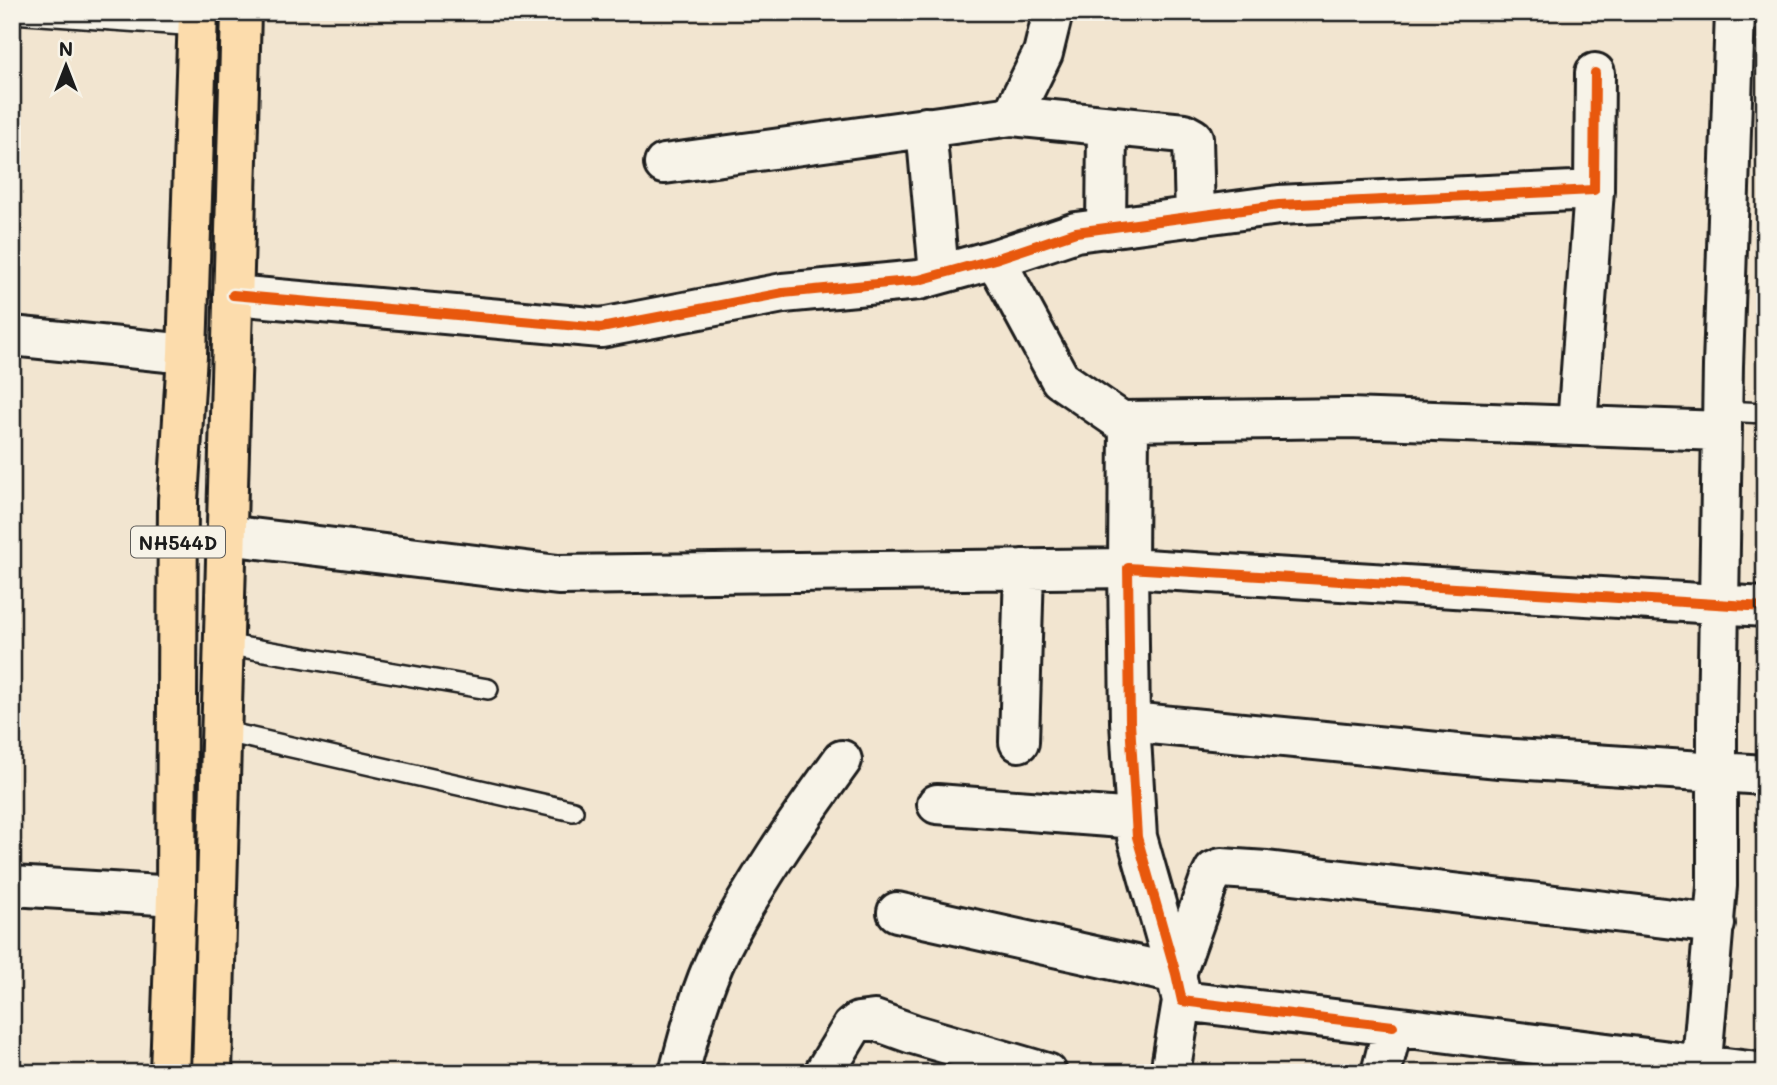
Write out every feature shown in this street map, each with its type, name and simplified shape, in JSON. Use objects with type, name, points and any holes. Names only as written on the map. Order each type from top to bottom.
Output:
[{"type":"highway","name":"NH544D","points":[[212,1073],[241,12]]},
{"type":"highway","name":"NH544D","points":[[170,1073],[176,896],[178,500],[187,354],[198,19]]},
{"type":"street","points":[[1012,116],[1043,53],[1054,12]]},
{"type":"street","points":[[1701,1069],[1715,924],[1723,421],[1735,12]]},
{"type":"street","points":[[1577,426],[1594,190],[1595,73]]},
{"type":"street","points":[[664,164],[1012,116],[1184,133],[1193,138],[1195,217]]},
{"type":"street","points":[[1106,229],[1107,126]]},
{"type":"street","points":[[926,127],[939,274]]},
{"type":"street","points":[[233,295],[601,328],[783,293],[919,280],[995,259],[1076,232],[1279,205],[1594,190]]},
{"type":"street","points":[[995,259],[1060,379],[1121,421],[1348,418],[1577,426],[1723,421]]},
{"type":"street","points":[[12,336],[187,354]]},
{"type":"street","points":[[1129,421],[1130,722],[1137,837],[1179,987]]},
{"type":"street","points":[[226,535],[558,575],[1128,568],[1765,607]]},
{"type":"street","points":[[1019,742],[1024,569]]},
{"type":"street","points":[[1130,722],[1499,758],[1765,775]]},
{"type":"street","points":[[679,1073],[697,1007],[720,951],[769,864],[842,760]]},
{"type":"street","points":[[937,804],[1136,819]]},
{"type":"street","points":[[1170,1073],[1179,987],[1209,881],[1214,872],[1221,868],[1268,871],[1715,924]]},
{"type":"street","points":[[12,886],[176,896]]},
{"type":"street","points":[[897,912],[1179,987],[1393,1026],[1525,1057],[1765,1073]]},
{"type":"street","points":[[824,1073],[852,1027],[866,1020],[874,1020],[1047,1073]]},
{"type":"street","points":[[1381,1073],[1393,1026]]},
{"type":"lane","points":[[12,13],[198,19]]},
{"type":"lane","points":[[1723,421],[1765,413]]},
{"type":"lane","points":[[224,644],[488,689]]},
{"type":"lane","points":[[221,731],[573,811]]},
{"type":"cycle path","points":[[233,295],[601,328],[783,293],[919,280],[995,259],[1076,232],[1279,205],[1594,190],[1595,73]]},
{"type":"cycle path","points":[[1393,1026],[1182,1001],[1137,837],[1130,722],[1128,568],[1765,607]]}]
